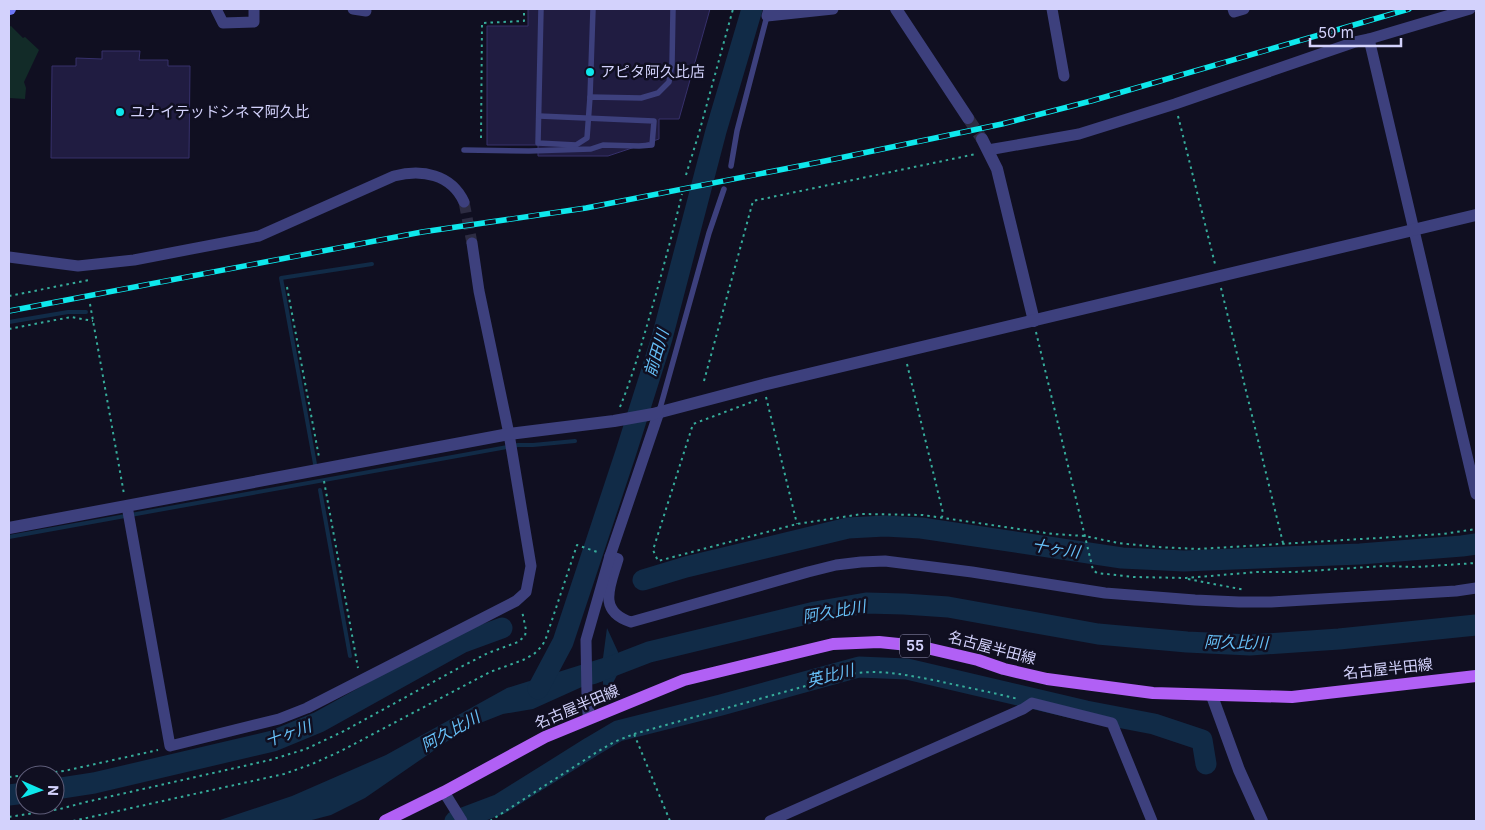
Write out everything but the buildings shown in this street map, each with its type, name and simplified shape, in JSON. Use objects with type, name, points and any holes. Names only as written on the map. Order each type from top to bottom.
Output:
[{"type":"main road","name":"名古屋半田線","points":[[385,821],[444,792],[545,737],[684,680],[833,644],[880,642],[918,646],[1047,679],[1153,693],[1212,696],[1292,697],[1476,676]]},
{"type":"street","points":[[216,9],[223,23],[231,23],[254,22],[254,9]]},
{"type":"street","points":[[353,9],[366,11]]},
{"type":"street","points":[[768,12],[833,9]]},
{"type":"street","points":[[896,9],[968,118]]},
{"type":"street","points":[[1052,9],[1064,76]]},
{"type":"street","points":[[1233,9],[1234,12],[1244,9]]},
{"type":"street","points":[[1034,320],[1006,199],[997,170],[985,144],[1079,134],[1175,104],[1355,42],[1470,9]]},
{"type":"street","points":[[1369,39],[1476,494]]},
{"type":"street","points":[[9,257],[78,266],[134,260],[240,240],[259,236],[394,176],[404,174],[428,173],[439,178],[455,188],[464,202]]},
{"type":"street","points":[[9,528],[509,434],[656,413],[763,385],[1476,215]]},
{"type":"street","points":[[127,506],[170,746],[279,719],[307,708],[516,601],[526,592],[531,566],[509,434],[479,291],[472,243]]},
{"type":"street","points":[[589,718],[586,640],[610,556],[656,413]]},
{"type":"street","points":[[610,556],[618,558],[608,596],[609,605],[619,617],[631,622],[836,565],[885,561],[920,564],[1105,593],[1204,600],[1271,602],[1456,591],[1476,588]]},
{"type":"street","points":[[1212,696],[1239,770],[1262,821]]},
{"type":"street","points":[[770,821],[1023,710],[1032,703],[1112,723],[1152,821]]},
{"type":"street","points":[[444,792],[454,811],[462,821]]},
{"type":"lane","points":[[541,9],[538,143],[576,145],[587,138],[593,9]]},
{"type":"lane","points":[[590,97],[641,98],[658,93],[669,82],[672,64],[673,9]]},
{"type":"lane","points":[[731,166],[737,131],[768,12]]},
{"type":"lane","points":[[464,150],[529,151],[591,149],[602,145],[652,145],[654,121],[538,116]]},
{"type":"lane","points":[[656,413],[709,233],[724,189]]},
{"type":"path","points":[[481,138],[482,23],[524,21],[524,9]]},
{"type":"path","points":[[686,175],[733,9]]},
{"type":"path","points":[[1175,104],[1283,543]]},
{"type":"path","points":[[704,382],[753,201],[966,157],[985,144]]},
{"type":"path","points":[[617,420],[632,379],[682,194]]},
{"type":"path","points":[[9,296],[89,280]]},
{"type":"path","points":[[287,287],[360,680]]},
{"type":"path","points":[[90,304],[127,506]]},
{"type":"path","points":[[9,329],[71,317],[93,321]]},
{"type":"path","points":[[1034,320],[1093,570],[1097,573],[1186,578],[1256,572],[1294,572],[1383,566],[1416,567],[1476,563]]},
{"type":"path","points":[[904,352],[943,513],[942,518]]},
{"type":"path","points":[[797,524],[766,398],[693,424],[653,550],[658,561],[797,524],[862,514],[923,515],[1053,534],[1085,536],[1118,543],[1173,548],[1443,534],[1476,529]]},
{"type":"path","points":[[73,821],[284,774],[341,751],[490,672],[534,654],[544,641],[577,546],[610,556]]},
{"type":"path","points":[[1186,578],[1247,590]]},
{"type":"path","points":[[9,817],[60,809],[270,760],[306,749],[344,731],[488,653],[518,642],[525,636],[526,630],[519,598]]},
{"type":"path","points":[[490,821],[614,742],[634,734],[862,672],[901,674],[981,690],[1032,703]]},
{"type":"path","points":[[634,734],[670,821]]},
{"type":"path","points":[[65,771],[170,746]]},
{"type":"green space","points":[[11,26],[39,50],[24,82],[26,88],[25,99],[9,98],[9,27]]},
{"type":"water","points":[[607,628],[618,652],[619,671],[604,701],[603,681],[584,686],[533,709],[503,714],[465,729],[365,798],[331,815],[308,821],[217,821],[292,796],[386,755],[507,688],[603,658]]},
{"type":"waterway","name":"前田川","points":[[538,689],[563,642],[662,338],[716,131],[752,9]]},
{"type":"waterway","points":[[315,464],[281,278],[372,264]]},
{"type":"waterway","points":[[9,322],[68,312],[86,312]]},
{"type":"waterway","points":[[9,537],[518,445],[575,441]]},
{"type":"waterway","points":[[320,490],[350,656]]},
{"type":"waterway","name":"十ヶ川","points":[[643,580],[686,567],[848,528],[885,526],[921,528],[1122,558],[1184,561],[1360,554],[1476,544]]},
{"type":"waterway","name":"阿久比川","points":[[592,674],[649,652],[815,612],[866,603],[948,607],[1098,634],[1187,642],[1250,645],[1339,639],[1476,625]]},
{"type":"waterway","name":"十ヶ川","points":[[65,787],[94,783],[273,741],[319,722],[461,643],[502,628]]},
{"type":"waterway","name":"英比川","points":[[455,821],[500,804],[618,731],[859,667],[907,669],[1086,711],[1154,724],[1202,740],[1206,764]]},
{"type":"waterway","name":"十ヶ川","points":[[9,795],[15,794]]},
{"type":"tunnel","points":[[968,118],[982,139]]},
{"type":"tunnel","points":[[464,202],[472,243]]},
{"type":"railway","points":[[9,311],[422,232],[586,208],[1002,124],[1091,101],[1409,9]]},
{"type":"place","name":"アピタ阿久比店","points":[[590,72]]},
{"type":"place","name":"ユナイテッドシネマ阿久比","points":[[120,112]]}]
